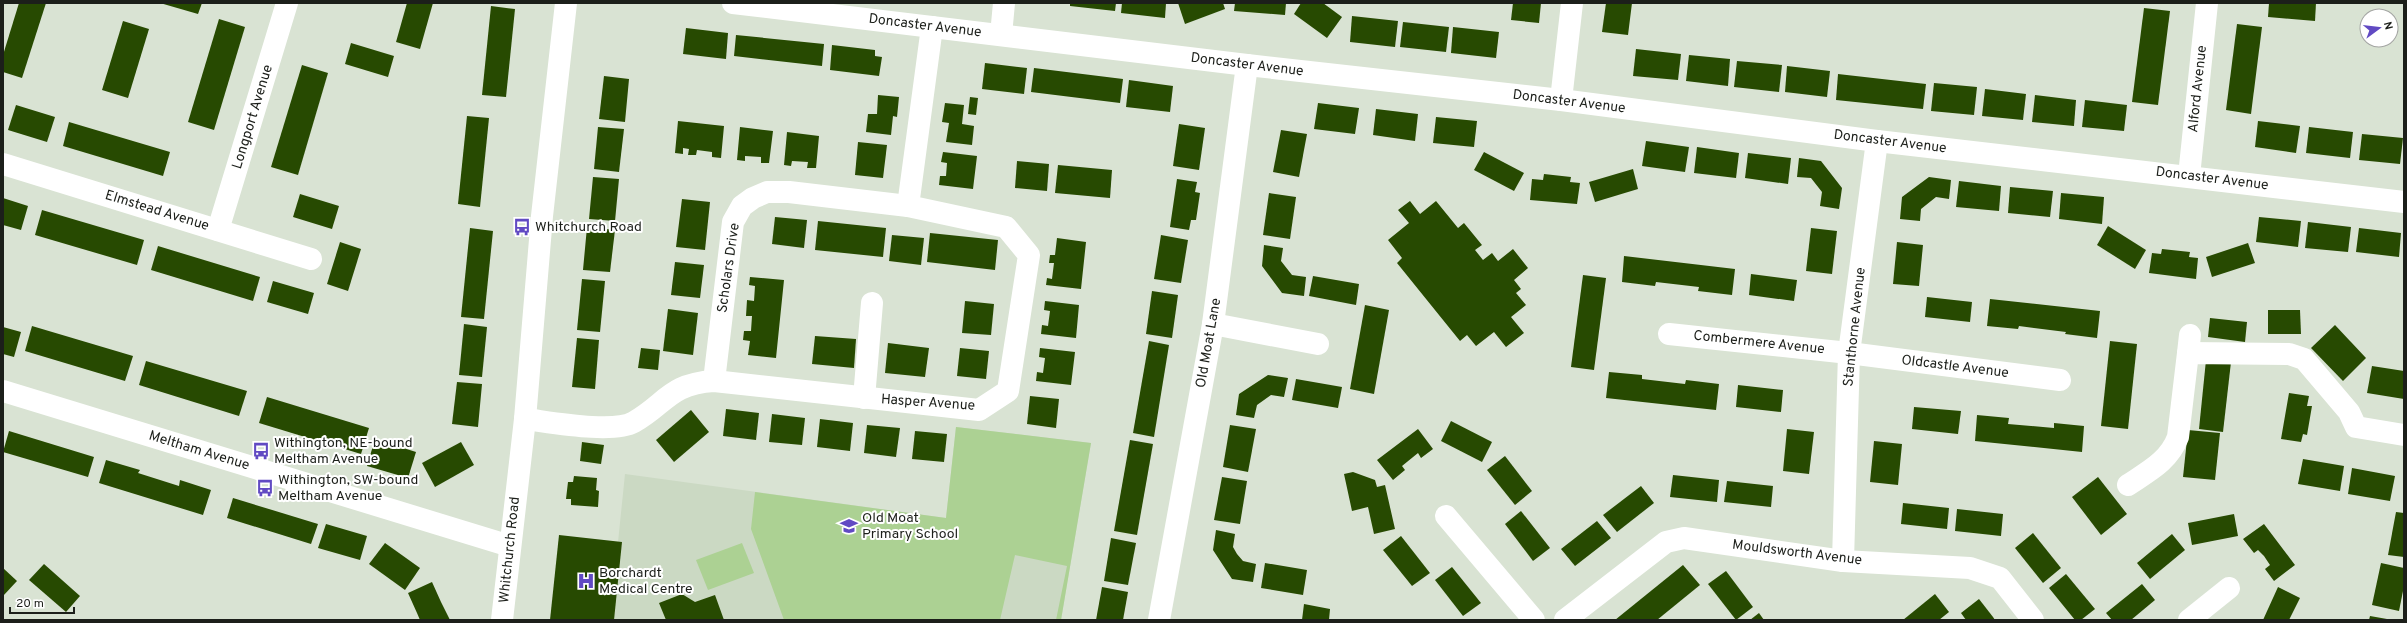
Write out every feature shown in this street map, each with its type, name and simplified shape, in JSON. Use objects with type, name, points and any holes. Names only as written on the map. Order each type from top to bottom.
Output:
[{"type":"street","name":"Longport Avenue","points":[[218,230],[287,3]]},
{"type":"street","name":"Whitchurch Road","points":[[502,620],[525,419],[542,216],[566,3]]},
{"type":"street","name":"Doncaster Avenue","points":[[733,3],[1247,65],[1562,100],[1878,141],[2404,202]]},
{"type":"street","points":[[1001,35],[1004,3]]},
{"type":"street","points":[[1562,100],[1572,3]]},
{"type":"street","name":"Alford Avenue","points":[[2189,176],[2207,3]]},
{"type":"street","points":[[908,206],[932,27]]},
{"type":"street","name":"Old Moat Lane","points":[[1159,620],[1213,324],[1247,65]]},
{"type":"street","name":"Stanthorne Avenue","points":[[1843,561],[1850,353],[1878,141]]},
{"type":"street","name":"Elmstead Avenue","points":[[3,164],[311,259]]},
{"type":"street","name":"Scholars Drive","points":[[714,381],[732,222],[742,206],[767,192],[789,192],[908,206]]},
{"type":"street","name":"Hasper Avenue","points":[[525,419],[616,428],[634,423],[672,392],[694,382],[714,381],[979,410],[1008,390],[1029,255],[1006,227],[908,206]]},
{"type":"street","points":[[864,398],[872,303]]},
{"type":"street","points":[[1213,324],[1318,344]]},
{"type":"street","name":"Combermere Avenue","points":[[1669,334],[1850,353]]},
{"type":"street","points":[[2128,485],[2165,459],[2173,449],[2178,437],[2189,344],[2289,354],[2304,360],[2349,412],[2356,427],[2404,435]]},
{"type":"street","name":"Oldcastle Avenue","points":[[1850,353],[2060,380]]},
{"type":"street","name":"Meltham Avenue","points":[[3,391],[510,546]]},
{"type":"street","points":[[1446,516],[1534,620]]},
{"type":"street","name":"Mouldsworth Avenue","points":[[1566,620],[1666,542],[1684,538],[1843,561],[1970,568],[2000,578],[2032,620]]},
{"type":"street","points":[[2189,620],[2229,588]]},
{"type":"shaded area","name":"Old Moat Primary School","points":[[956,427],[1091,443],[1061,620],[610,620],[625,474],[946,518]]},
{"type":"green space","name":"Old Moat Primary School","points":[[956,427],[1091,443],[1061,620],[1056,620],[1067,566],[1015,555],[1000,620],[784,620],[751,529],[755,492],[946,518]]},
{"type":"green space","points":[[742,543],[754,573],[708,590],[696,560]]},
{"type":"building","points":[[19,3],[46,3],[22,78],[3,72],[3,55]]},
{"type":"building","points":[[160,3],[202,3],[198,14]]},
{"type":"building","points":[[407,3],[433,3],[420,49],[396,42]]},
{"type":"building","points":[[1070,3],[1116,3],[1115,11],[1070,6]]},
{"type":"building","points":[[1122,3],[1166,3],[1165,18],[1121,13]]},
{"type":"building","points":[[1178,3],[1223,3],[1225,9],[1185,24]]},
{"type":"building","points":[[1235,3],[1286,3],[1285,15],[1234,11]]},
{"type":"building","points":[[1301,3],[1323,3],[1342,17],[1327,38],[1294,14]]},
{"type":"building","points":[[1513,3],[1541,3],[1539,23],[1511,20]]},
{"type":"building","points":[[1606,3],[1632,3],[1628,35],[1602,32]]},
{"type":"building","points":[[2269,3],[2316,3],[2315,21],[2268,17]]},
{"type":"building","points":[[491,6],[515,9],[506,97],[482,95]]},
{"type":"building","points":[[2144,8],[2170,11],[2158,105],[2132,102]]},
{"type":"building","points":[[1352,16],[1398,21],[1395,47],[1350,42]]},
{"type":"building","points":[[219,19],[245,27],[214,130],[188,122]]},
{"type":"building","points":[[123,21],[149,29],[128,98],[102,90]]},
{"type":"building","points":[[1403,22],[1449,27],[1446,52],[1400,47]]},
{"type":"building","points":[[2237,24],[2262,27],[2251,114],[2226,110]]},
{"type":"building","points":[[1453,27],[1499,32],[1496,58],[1451,53]]},
{"type":"building","points":[[686,28],[728,33],[726,59],[683,54]]},
{"type":"building","points":[[736,35],[824,44],[822,66],[734,56]]},
{"type":"building","points":[[351,43],[394,56],[388,77],[345,64]]},
{"type":"building","points":[[832,45],[875,50],[875,56],[882,57],[879,76],[830,70]]},
{"type":"building","points":[[1636,49],[1681,54],[1678,80],[1633,76]]},
{"type":"building","points":[[1689,55],[1730,59],[1728,86],[1686,81]]},
{"type":"building","points":[[1737,61],[1782,65],[1779,92],[1734,87]]},
{"type":"building","points":[[985,63],[1027,68],[1024,94],[982,89]]},
{"type":"building","points":[[302,65],[328,73],[298,175],[271,167]]},
{"type":"building","points":[[1787,66],[1830,71],[1827,97],[1785,92]]},
{"type":"building","points":[[1034,68],[1123,79],[1120,103],[1031,92]]},
{"type":"building","points":[[1838,74],[1926,84],[1923,109],[1836,100]]},
{"type":"building","points":[[604,76],[629,79],[625,122],[599,119]]},
{"type":"building","points":[[1129,80],[1173,86],[1170,112],[1126,107]]},
{"type":"building","points":[[1934,83],[1977,87],[1974,115],[1931,111]]},
{"type":"building","points":[[1985,89],[2026,94],[2023,120],[1982,116]]},
{"type":"building","points":[[878,95],[899,97],[897,117],[893,116],[891,135],[866,132],[868,114],[877,114]]},
{"type":"building","points":[[2035,95],[2076,100],[2074,126],[2032,122]]},
{"type":"building","points":[[970,97],[978,98],[976,115],[968,114]]},
{"type":"building","points":[[2085,100],[2127,105],[2124,131],[2082,127]]},
{"type":"building","points":[[945,103],[964,105],[962,124],[974,126],[972,145],[946,142],[949,123],[942,122]]},
{"type":"building","points":[[1318,103],[1359,108],[1355,134],[1314,129]]},
{"type":"building","points":[[16,105],[55,117],[47,142],[8,130]]},
{"type":"building","points":[[1376,109],[1418,114],[1415,141],[1373,135]]},
{"type":"building","points":[[467,116],[489,118],[480,207],[458,204]]},
{"type":"building","points":[[1436,117],[1477,121],[1474,147],[1433,143]]},
{"type":"building","points":[[678,121],[724,126],[721,158],[712,157],[712,152],[697,150],[696,155],[688,155],[689,149],[683,148],[683,154],[675,153]]},
{"type":"building","points":[[2258,121],[2300,126],[2296,153],[2255,147]]},
{"type":"building","points":[[69,122],[170,152],[163,176],[63,146]]},
{"type":"building","points":[[1179,124],[1205,128],[1199,170],[1173,166]]},
{"type":"building","points":[[598,127],[624,129],[619,172],[594,169]]},
{"type":"building","points":[[740,127],[773,131],[769,163],[761,163],[761,157],[745,156],[745,161],[737,160]]},
{"type":"building","points":[[2309,127],[2353,132],[2350,158],[2306,153]]},
{"type":"building","points":[[1281,130],[1307,134],[1299,177],[1273,172]]},
{"type":"building","points":[[787,132],[819,136],[816,168],[807,168],[808,162],[792,161],[791,166],[784,165]]},
{"type":"building","points":[[2362,134],[2403,138],[2400,164],[2359,160]]},
{"type":"building","points":[[1646,141],[1689,147],[1685,172],[1642,166]]},
{"type":"building","points":[[858,142],[887,145],[883,178],[855,175]]},
{"type":"building","points":[[1697,147],[1739,153],[1736,178],[1694,173]]},
{"type":"building","points":[[943,152],[977,156],[973,189],[939,185],[940,176],[946,176],[947,163],[941,162]]},
{"type":"building","points":[[1484,152],[1524,173],[1514,191],[1474,170]]},
{"type":"building","points":[[1748,153],[1791,158],[1788,184],[1745,178]]},
{"type":"building","points":[[1799,158],[1821,161],[1842,188],[1839,209],[1820,206],[1822,192],[1811,178],[1797,177]]},
{"type":"building","points":[[1017,161],[1049,164],[1047,191],[1015,188]]},
{"type":"building","points":[[1058,165],[1112,170],[1110,198],[1055,193]]},
{"type":"building","points":[[1633,169],[1638,189],[1595,202],[1589,182]]},
{"type":"building","points":[[1544,174],[1571,177],[1570,182],[1580,183],[1577,204],[1530,200],[1532,179],[1543,180]]},
{"type":"building","points":[[593,177],[619,179],[615,221],[589,219]]},
{"type":"building","points":[[1929,177],[1951,180],[1949,199],[1936,197],[1921,209],[1920,221],[1900,219],[1902,197]]},
{"type":"building","points":[[1177,179],[1197,182],[1195,192],[1200,193],[1196,220],[1191,220],[1189,230],[1170,227]]},
{"type":"building","points":[[1959,181],[2001,186],[1999,211],[1956,207]]},
{"type":"building","points":[[2010,187],[2053,191],[2050,217],[2008,213]]},
{"type":"building","points":[[1269,193],[1296,197],[1290,239],[1263,235]]},
{"type":"building","points":[[2061,193],[2104,197],[2102,224],[2059,219]]},
{"type":"building","points":[[300,194],[339,206],[332,229],[293,217]]},
{"type":"building","points":[[3,198],[28,206],[21,230],[3,225]]},
{"type":"building","points":[[682,199],[710,202],[705,250],[676,247]]},
{"type":"building","points":[[1410,201],[1420,214],[1436,201],[1458,228],[1464,223],[1482,245],[1475,250],[1483,260],[1492,253],[1498,261],[1513,249],[1528,268],[1514,280],[1521,289],[1516,293],[1526,305],[1511,317],[1524,333],[1506,347],[1494,332],[1476,346],[1467,335],[1460,341],[1397,263],[1402,258],[1388,240],[1409,223],[1398,210]]},
{"type":"building","points":[[42,210],[144,240],[137,265],[35,235]]},
{"type":"building","points":[[775,217],[807,220],[804,248],[772,244]]},
{"type":"building","points":[[2259,217],[2301,221],[2298,247],[2256,242]]},
{"type":"building","points":[[818,221],[886,228],[883,257],[815,250]]},
{"type":"building","points":[[2308,222],[2351,227],[2348,252],[2305,248]]},
{"type":"building","points":[[2108,226],[2146,250],[2135,269],[2097,245]]},
{"type":"building","points":[[587,227],[615,230],[610,272],[583,270]]},
{"type":"building","points":[[470,228],[493,231],[484,319],[461,317]]},
{"type":"building","points":[[1811,228],[1837,231],[1832,274],[1806,271]]},
{"type":"building","points":[[2359,228],[2401,233],[2399,257],[2356,252]]},
{"type":"building","points":[[930,233],[998,240],[995,270],[927,262]]},
{"type":"building","points":[[892,235],[924,238],[921,265],[889,261]]},
{"type":"building","points":[[1161,235],[1188,240],[1181,283],[1154,279]]},
{"type":"building","points":[[1057,238],[1086,242],[1081,289],[1046,285],[1047,278],[1052,279],[1054,263],[1049,263],[1050,255],[1055,255]]},
{"type":"building","points":[[340,242],[361,249],[348,291],[327,284]]},
{"type":"building","points":[[1897,242],[1923,245],[1919,286],[1893,284]]},
{"type":"building","points":[[2248,243],[2255,263],[2212,277],[2206,257]]},
{"type":"building","points":[[1264,245],[1283,248],[1281,261],[1292,275],[1306,277],[1304,296],[1282,293],[1262,266]]},
{"type":"building","points":[[158,246],[260,277],[253,301],[151,270]]},
{"type":"building","points":[[2162,249],[2190,252],[2189,257],[2198,258],[2196,279],[2149,273],[2152,253],[2161,254]]},
{"type":"building","points":[[1624,256],[1735,269],[1732,295],[1698,291],[1699,287],[1656,282],[1655,286],[1622,282]]},
{"type":"building","points":[[675,262],[704,265],[700,298],[671,295]]},
{"type":"building","points":[[1751,274],[1797,280],[1794,301],[1749,295]]},
{"type":"building","points":[[1583,275],[1606,278],[1594,370],[1571,367]]},
{"type":"building","points":[[1313,276],[1359,284],[1356,305],[1309,296]]},
{"type":"building","points":[[750,277],[784,280],[776,358],[748,355],[750,341],[743,340],[744,331],[751,331],[752,316],[746,316],[747,300],[754,301],[755,286],[749,285]]},
{"type":"building","points":[[582,279],[605,281],[600,332],[577,330]]},
{"type":"building","points":[[273,281],[314,293],[308,314],[267,302]]},
{"type":"building","points":[[1152,291],[1178,295],[1172,338],[1146,334]]},
{"type":"building","points":[[1927,297],[1972,302],[1970,322],[1925,317]]},
{"type":"building","points":[[1990,299],[2100,311],[2097,338],[2065,334],[2066,332],[2019,326],[2018,329],[1987,326]]},
{"type":"building","points":[[965,301],[994,304],[991,335],[962,333]]},
{"type":"building","points":[[1045,301],[1079,305],[1076,338],[1041,334],[1042,325],[1048,326],[1050,311],[1044,310]]},
{"type":"building","points":[[1365,305],[1389,310],[1374,394],[1350,389]]},
{"type":"building","points":[[668,309],[698,313],[693,355],[663,351]]},
{"type":"building","points":[[2268,310],[2300,310],[2301,334],[2268,334]]},
{"type":"building","points":[[2210,318],[2247,322],[2245,342],[2208,337]]},
{"type":"building","points":[[464,324],[487,327],[482,377],[459,375]]},
{"type":"building","points":[[2335,325],[2366,358],[2343,381],[2311,348]]},
{"type":"building","points":[[32,326],[133,356],[125,381],[25,351]]},
{"type":"building","points":[[3,327],[21,332],[14,357],[3,354]]},
{"type":"building","points":[[815,336],[856,339],[854,368],[812,364]]},
{"type":"building","points":[[577,338],[599,340],[595,389],[572,387]]},
{"type":"building","points":[[1149,341],[1169,345],[1154,437],[1133,433]]},
{"type":"building","points":[[2110,341],[2137,344],[2128,429],[2101,426]]},
{"type":"building","points":[[888,343],[929,348],[925,377],[885,373]]},
{"type":"building","points":[[641,348],[660,350],[658,370],[638,368]]},
{"type":"building","points":[[960,348],[989,351],[986,379],[957,376]]},
{"type":"building","points":[[1040,348],[1075,352],[1071,385],[1036,381],[1037,372],[1043,373],[1045,358],[1039,357]]},
{"type":"building","points":[[2206,360],[2231,362],[2223,432],[2199,429]]},
{"type":"building","points":[[146,361],[247,391],[239,416],[139,385]]},
{"type":"building","points":[[2372,366],[2404,371],[2404,399],[2367,393]]},
{"type":"building","points":[[1609,372],[1642,375],[1642,379],[1685,384],[1686,380],[1719,384],[1716,410],[1606,398]]},
{"type":"building","points":[[1268,375],[1288,378],[1284,397],[1271,395],[1257,405],[1254,418],[1236,415],[1239,394]]},
{"type":"building","points":[[1296,379],[1342,387],[1338,408],[1292,400]]},
{"type":"building","points":[[457,382],[482,384],[478,427],[452,424]]},
{"type":"building","points":[[1738,385],[1783,390],[1781,412],[1736,407]]},
{"type":"building","points":[[2289,393],[2309,396],[2307,406],[2312,406],[2307,435],[2303,434],[2301,442],[2281,439]]},
{"type":"building","points":[[1030,396],[1059,399],[1056,428],[1027,424]]},
{"type":"building","points":[[267,397],[369,428],[361,454],[259,423]]},
{"type":"building","points":[[1914,407],[1961,411],[1958,434],[1912,429]]},
{"type":"building","points":[[726,409],[759,413],[756,440],[723,436]]},
{"type":"building","points":[[691,410],[709,432],[674,462],[656,440]]},
{"type":"building","points":[[772,414],[805,418],[802,445],[769,442]]},
{"type":"building","points":[[1977,415],[2009,418],[2008,424],[2054,428],[2054,423],[2084,426],[2082,452],[1975,441]]},
{"type":"building","points":[[820,419],[853,423],[850,451],[817,447]]},
{"type":"building","points":[[1451,421],[1492,442],[1482,462],[1441,441]]},
{"type":"building","points":[[867,425],[900,428],[896,457],[864,453]]},
{"type":"building","points":[[1230,425],[1256,429],[1248,472],[1223,467]]},
{"type":"building","points":[[1418,429],[1433,449],[1421,458],[1418,453],[1402,466],[1405,470],[1393,480],[1377,460]]},
{"type":"building","points":[[1787,429],[1814,432],[1809,474],[1783,471]]},
{"type":"building","points":[[2188,430],[2220,433],[2215,480],[2183,477]]},
{"type":"building","points":[[9,431],[94,457],[88,477],[3,452]]},
{"type":"building","points":[[915,431],[947,434],[944,462],[912,459]]},
{"type":"building","points":[[375,439],[416,452],[408,478],[367,466]]},
{"type":"building","points":[[1130,440],[1153,444],[1137,535],[1114,531]]},
{"type":"building","points":[[1874,441],[1902,444],[1898,485],[1870,482]]},
{"type":"building","points":[[461,442],[474,465],[435,487],[422,463]]},
{"type":"building","points":[[582,442],[604,445],[601,464],[580,461]]},
{"type":"building","points":[[1505,456],[1532,491],[1515,505],[1487,470]]},
{"type":"building","points":[[2303,459],[2344,466],[2340,491],[2298,484]]},
{"type":"building","points":[[106,460],[140,470],[138,473],[179,486],[180,480],[211,490],[203,515],[99,483]]},
{"type":"building","points":[[2352,468],[2395,476],[2390,501],[2348,494]]},
{"type":"building","points":[[1353,472],[1375,480],[1377,487],[1385,485],[1395,529],[1374,534],[1368,507],[1352,511],[1344,474]]},
{"type":"building","points":[[1673,475],[1719,480],[1717,502],[1670,497]]},
{"type":"building","points":[[574,476],[597,478],[596,490],[599,491],[598,507],[571,505],[571,499],[566,499],[568,482],[573,482]]},
{"type":"building","points":[[1222,477],[1247,481],[1240,524],[1214,520]]},
{"type":"building","points":[[2098,477],[2127,514],[2101,535],[2072,497]]},
{"type":"building","points":[[1727,481],[1773,486],[1771,507],[1724,502]]},
{"type":"building","points":[[1641,486],[1654,503],[1617,532],[1603,515]]},
{"type":"building","points":[[233,498],[318,524],[311,544],[227,518]]},
{"type":"building","points":[[1903,503],[1949,508],[1947,529],[1901,524]]},
{"type":"building","points":[[1957,509],[2003,514],[2001,536],[1955,531]]},
{"type":"building","points":[[1521,511],[1550,548],[1533,561],[1505,524]]},
{"type":"building","points":[[2396,512],[2404,513],[2404,557],[2388,555]]},
{"type":"building","points":[[2234,514],[2238,536],[2192,545],[2188,523]]},
{"type":"building","points":[[1597,521],[1611,538],[1575,566],[1561,549]]},
{"type":"building","points":[[326,524],[367,536],[360,560],[318,548]]},
{"type":"building","points":[[2264,524],[2295,565],[2274,581],[2265,569],[2270,565],[2264,556],[2258,550],[2254,553],[2243,539]]},
{"type":"building","points":[[1216,530],[1235,534],[1233,547],[1237,554],[1243,561],[1256,564],[1253,582],[1232,579],[1213,550]]},
{"type":"building","points":[[2033,533],[2061,568],[2043,583],[2015,548]]},
{"type":"building","points":[[2172,534],[2185,550],[2150,579],[2137,563]]},
{"type":"building","name":"Borchardt Medical Centre","points":[[559,535],[622,542],[614,620],[550,620]]},
{"type":"building","points":[[1401,536],[1430,573],[1412,586],[1383,550]]},
{"type":"building","points":[[1111,538],[1136,543],[1128,585],[1104,581]]},
{"type":"building","points":[[385,543],[420,568],[405,590],[369,564]]},
{"type":"building","points":[[1265,563],[1307,570],[1303,595],[1261,588]]},
{"type":"building","points":[[2381,563],[2404,568],[2404,586],[2399,611],[2372,605]]},
{"type":"building","points":[[44,564],[80,596],[66,612],[29,580]]},
{"type":"building","points":[[1683,565],[1700,585],[1657,620],[1615,620]]},
{"type":"building","points":[[1452,567],[1481,603],[1463,616],[1435,580]]},
{"type":"building","points":[[3,568],[17,581],[3,596]]},
{"type":"building","points":[[1726,571],[1753,607],[1736,620],[1708,584]]},
{"type":"building","points":[[2066,574],[2095,609],[2081,620],[2075,620],[2049,588]]},
{"type":"building","points":[[432,582],[450,620],[420,620],[408,593]]},
{"type":"building","points":[[2142,584],[2155,600],[2131,620],[2112,620],[2106,613]]},
{"type":"building","points":[[1102,587],[1128,592],[1123,620],[1096,620]]},
{"type":"building","points":[[2278,587],[2300,598],[2289,620],[2263,620]]},
{"type":"building","points":[[682,594],[695,602],[715,595],[724,620],[666,620],[659,603]]},
{"type":"building","points":[[1935,594],[1949,612],[1939,620],[1903,620]]},
{"type":"building","points":[[1979,599],[1995,620],[1966,620],[1961,613]]},
{"type":"building","points":[[1304,604],[1330,609],[1329,620],[1302,620]]},
{"type":"building","points":[[1759,613],[1764,620],[1750,620]]},
{"type":"building","points":[[2370,616],[2387,619],[2387,620],[2369,620]]},
{"type":"place","name":"Whitchurch Road","points":[[522,227]]},
{"type":"place","name":"Withington, NE-bound Meltham Avenue","points":[[261,451]]},
{"type":"place","name":"Withington, SW-bound Meltham Avenue","points":[[265,488]]},
{"type":"place","name":"Old Moat Primary School","points":[[849,526]]},
{"type":"place","name":"Borchardt Medical Centre","points":[[586,581]]}]
